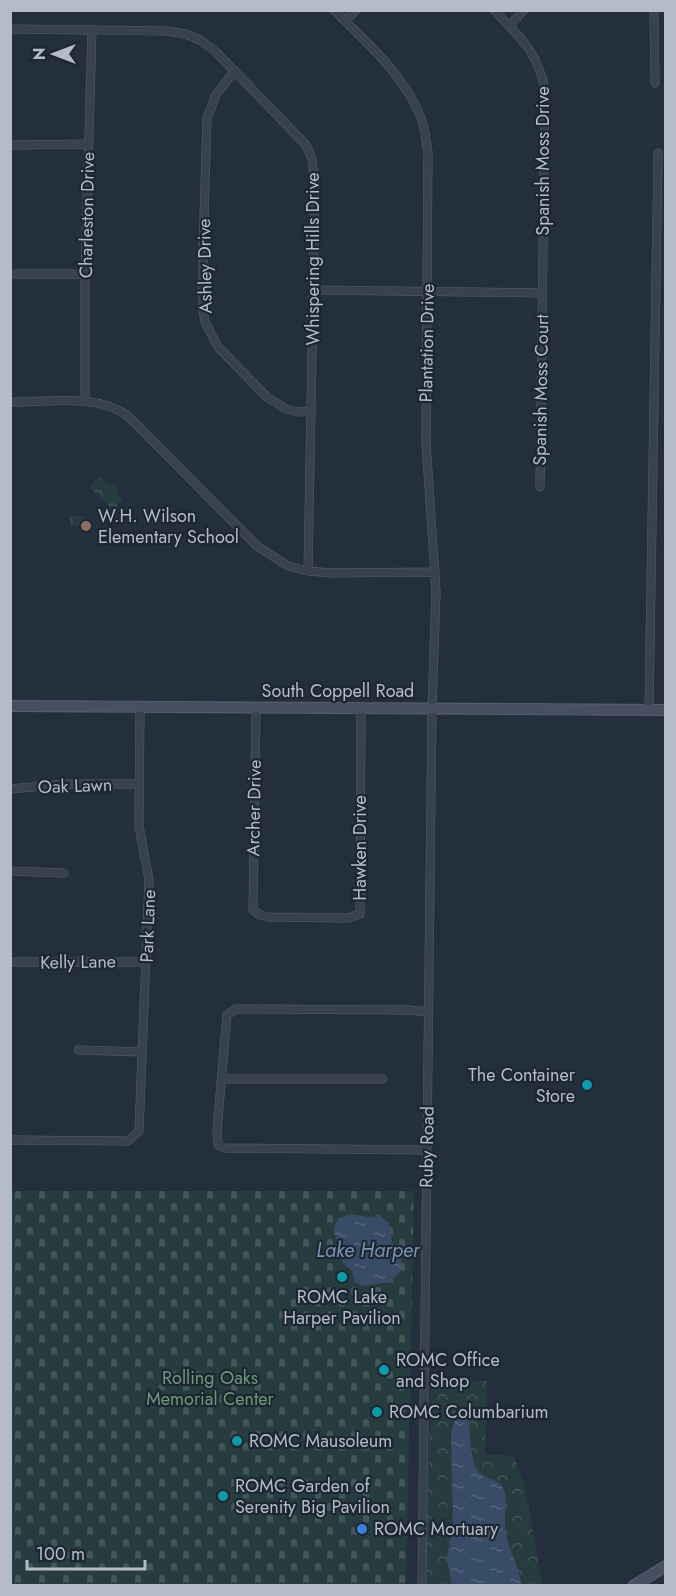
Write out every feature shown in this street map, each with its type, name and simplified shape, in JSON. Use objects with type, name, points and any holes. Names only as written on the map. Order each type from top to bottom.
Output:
[{"type":"street","name":"Plantation Drive","points":[[334,10],[388,65],[407,90],[423,123],[428,152],[426,443],[436,617],[432,708]]},
{"type":"street","points":[[345,21],[356,10]]},
{"type":"street","name":"Spanish Moss Drive","points":[[494,10],[530,48],[540,69],[545,89],[542,293]]},
{"type":"street","points":[[509,26],[524,10]]},
{"type":"street","points":[[654,10],[655,83]]},
{"type":"street","name":"Whispering Hills Drive","points":[[10,29],[154,30],[186,34],[200,40],[216,52],[306,145],[312,159],[315,185],[309,571]]},
{"type":"street","name":"Charleston Drive","points":[[85,401],[85,274],[92,30]]},
{"type":"street","name":"Ashley Drive","points":[[235,70],[216,95],[207,118],[202,281],[205,322],[218,347],[267,397],[286,409],[298,412],[312,411]]},
{"type":"street","points":[[14,145],[88,144]]},
{"type":"street","points":[[650,710],[658,153]]},
{"type":"street","points":[[14,274],[85,274]]},
{"type":"street","points":[[315,290],[542,293]]},
{"type":"street","name":"Spanish Moss Court","points":[[540,487],[542,293]]},
{"type":"street","points":[[13,402],[85,401],[105,404],[117,409],[128,416],[257,546],[288,566],[332,573],[435,572]]},
{"type":"street","name":"South Coppell Road","points":[[10,706],[666,710]]},
{"type":"street","name":"Park Lane","points":[[10,1140],[128,1141],[139,1131],[149,880],[141,843],[140,706]]},
{"type":"street","name":"Archer Drive","points":[[253,910],[256,707]]},
{"type":"street","name":"Hawken Drive","points":[[253,910],[268,917],[348,918],[360,914],[361,707]]},
{"type":"street","name":"Ruby Road","points":[[422,1586],[432,708]]},
{"type":"street","name":"Oak Lawn","points":[[10,789],[66,784],[139,784]]},
{"type":"street","points":[[10,871],[64,873]]},
{"type":"street","name":"Kelly Lane","points":[[10,962],[146,962]]},
{"type":"street","points":[[426,1150],[224,1148],[219,1145],[218,1130],[227,1015],[236,1009],[429,1012]]},
{"type":"street","points":[[78,1050],[142,1052]]},
{"type":"street","points":[[223,1079],[383,1078]]},
{"type":"street","points":[[633,1586],[666,1566]]},
{"type":"green space","points":[[100,476],[108,484],[116,485],[119,496],[123,500],[113,510],[89,487]]},
{"type":"green space","points":[[70,516],[84,516],[84,526],[70,526]]},
{"type":"green space","name":"Rolling Oaks Memorial Center","points":[[11,1191],[414,1191],[406,1585],[11,1586]]},
{"type":"green space","points":[[431,1380],[487,1381],[485,1454],[514,1456],[525,1486],[542,1585],[425,1586]]},
{"type":"water","name":"Lake Harper","points":[[351,1214],[367,1217],[380,1216],[389,1223],[392,1242],[401,1261],[400,1272],[390,1282],[362,1286],[354,1282],[352,1271],[343,1263],[341,1247],[334,1233],[334,1227],[339,1218]]},
{"type":"water","points":[[461,1417],[469,1417],[472,1457],[478,1471],[497,1482],[504,1490],[506,1535],[521,1585],[452,1585],[447,1558],[453,1522],[451,1432],[455,1421]]},
{"type":"place","name":"W.H. Wilson Elementary School","points":[[86,526]]},
{"type":"place","name":"The Container Store","points":[[587,1085]]},
{"type":"place","name":"ROMC Lake Harper Pavilion","points":[[342,1277]]},
{"type":"place","name":"ROMC Office and Shop","points":[[384,1370]]},
{"type":"place","name":"ROMC Columbarium","points":[[377,1412]]},
{"type":"place","name":"ROMC Mausoleum","points":[[237,1441]]},
{"type":"place","name":"ROMC Garden of Serenity Big Pavilion","points":[[223,1496]]},
{"type":"place","name":"ROMC Mortuary","points":[[362,1529]]}]
